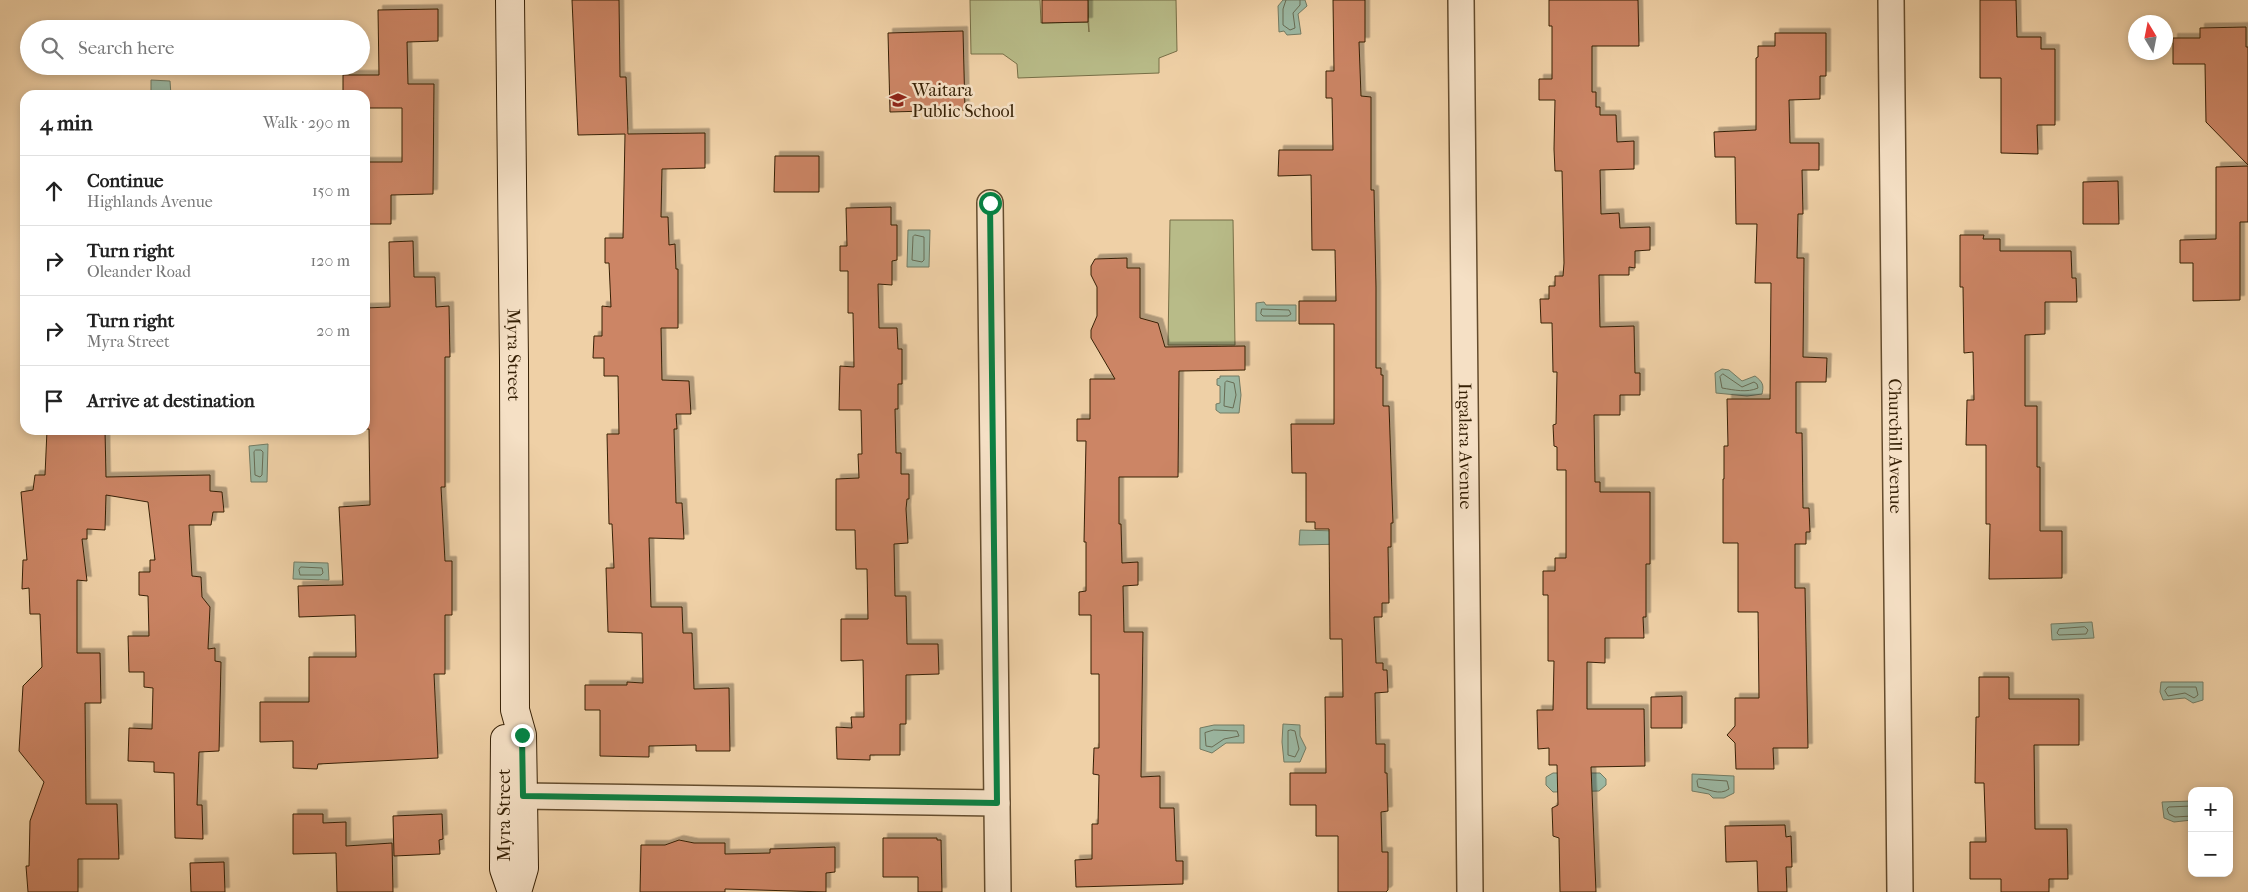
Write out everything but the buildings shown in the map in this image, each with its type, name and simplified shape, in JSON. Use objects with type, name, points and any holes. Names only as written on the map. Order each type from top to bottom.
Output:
[{"type":"main road","name":"Myra Street","points":[[510,0],[515,710],[522,735],[524,868],[517,892]]},
{"type":"main road","name":"Myra Street","points":[[512,892],[504,869],[503,785],[505,735],[515,710]]},
{"type":"street","name":"Ingalara Avenue","points":[[1461,0],[1470,892]]},
{"type":"street","name":"Churchill Avenue","points":[[1891,0],[1900,892]]},
{"type":"street","points":[[990,203],[998,892]]},
{"type":"street","points":[[523,796],[997,803]]},
{"type":"green space","points":[[970,0],[1040,0],[1041,23],[1088,22],[1089,32],[1088,0],[1176,0],[1177,51],[1159,58],[1159,73],[1018,78],[1017,64],[1003,54],[971,54]]},
{"type":"green space","points":[[1170,220],[1233,220],[1235,345],[1168,345]]},
{"type":"water","points":[[1283,0],[1305,0],[1307,6],[1298,14],[1301,34],[1287,35],[1284,31],[1279,32],[1278,6]]},
{"type":"water","points":[[151,80],[170,81],[171,90],[151,90]]},
{"type":"water","points":[[908,230],[930,230],[929,267],[907,267]]},
{"type":"water","points":[[1264,302],[1266,305],[1296,305],[1296,321],[1256,321],[1256,303]]},
{"type":"water","points":[[1722,369],[1729,370],[1742,381],[1755,376],[1762,384],[1762,394],[1747,396],[1716,393],[1715,373]]},
{"type":"water","points":[[1220,376],[1239,376],[1241,395],[1239,413],[1220,413],[1216,410],[1216,404],[1220,403],[1220,386],[1217,385],[1217,379]]},
{"type":"water","points":[[268,444],[267,482],[251,482],[249,446]]},
{"type":"water","points":[[1300,530],[1338,531],[1345,544],[1299,545]]},
{"type":"water","points":[[294,562],[328,563],[329,580],[293,579]]},
{"type":"water","points":[[2092,622],[2094,638],[2052,640],[2051,624]]},
{"type":"water","points":[[2161,682],[2203,682],[2203,700],[2193,703],[2185,698],[2163,700],[2160,692]]},
{"type":"water","points":[[1283,724],[1300,725],[1300,736],[1306,748],[1300,762],[1284,762]]},
{"type":"water","points":[[1214,725],[1244,725],[1244,743],[1226,743],[1212,753],[1200,749],[1200,728]]},
{"type":"water","points":[[1553,773],[1600,773],[1606,779],[1606,785],[1599,791],[1553,792],[1546,785],[1546,777]]},
{"type":"water","points":[[1692,774],[1734,776],[1734,793],[1724,798],[1713,798],[1709,794],[1692,791]]},
{"type":"water","points":[[2188,801],[2188,820],[2174,822],[2164,818],[2162,802]]},
{"type":"place","name":"Waitara Public School","points":[[898,100]]},
{"type":"route","points":[[522,735],[523,796],[997,803],[990,203]]}]
